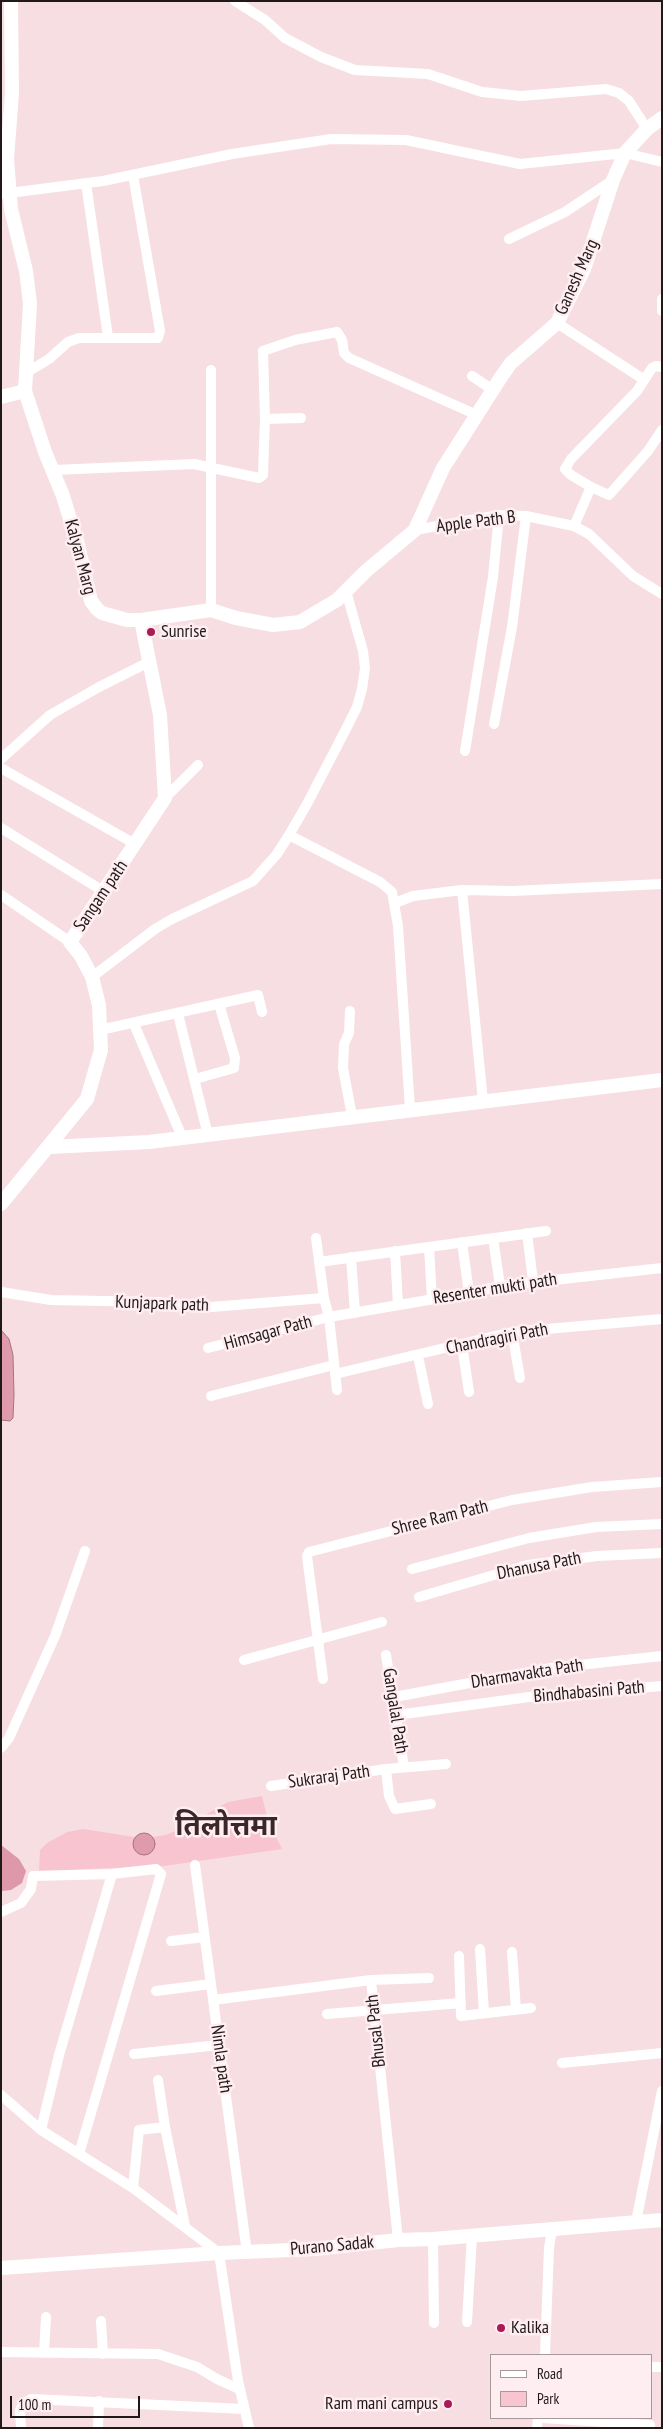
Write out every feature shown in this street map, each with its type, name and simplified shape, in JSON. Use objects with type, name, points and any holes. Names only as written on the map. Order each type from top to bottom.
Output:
[{"type":"street","points":[[1,397],[25,391],[30,303],[26,271],[11,209],[5,194],[12,92],[11,1]]},
{"type":"street","points":[[235,1],[265,20],[285,38],[321,57],[355,70],[428,74],[482,92],[521,96],[606,89],[619,93],[629,101],[647,129]]},
{"type":"street","name":"Ganesh Marg","points":[[415,530],[443,468],[493,390],[512,363],[557,322],[584,269],[625,153],[647,129],[662,118]]},
{"type":"street","points":[[5,194],[86,184],[232,154],[331,138],[406,140],[520,164],[625,153],[662,162]]},
{"type":"street","points":[[26,373],[49,359],[68,342],[89,337],[153,340],[160,335],[133,175]]},
{"type":"street","points":[[509,239],[565,212],[614,180]]},
{"type":"street","points":[[86,184],[108,337]]},
{"type":"street","points":[[662,299],[662,311]]},
{"type":"street","points":[[557,322],[643,379]]},
{"type":"street","points":[[54,470],[185,464],[210,467],[253,478],[262,477],[265,419],[263,351],[295,340],[337,332],[342,340],[344,353],[349,358],[477,415]]},
{"type":"street","points":[[662,367],[654,366],[643,379],[637,391],[566,465],[565,469],[591,487],[609,495],[648,451],[662,430]]},
{"type":"street","points":[[211,370],[211,610]]},
{"type":"street","points":[[472,376],[493,390]]},
{"type":"street","name":"Kalyan Marg","points":[[25,391],[44,452],[54,470],[78,545],[91,601],[102,613],[127,620],[141,620],[211,610],[236,618],[273,625],[300,622],[337,600],[366,571],[415,530]]},
{"type":"street","points":[[265,419],[300,418]]},
{"type":"street","points":[[574,526],[591,487]]},
{"type":"street","points":[[465,751],[492,577],[499,516]]},
{"type":"street","name":"Apple Path B","points":[[415,530],[499,516],[526,516],[574,526],[589,534],[633,576],[662,594]]},
{"type":"street","points":[[494,724],[512,627],[526,516]]},
{"type":"street","points":[[92,977],[166,922],[253,881],[277,854],[308,804],[357,707],[362,688],[365,668],[363,651],[346,591]]},
{"type":"street","points":[[141,620],[160,714],[165,798]]},
{"type":"street","points":[[1,759],[50,715],[99,687],[149,662]]},
{"type":"street","points":[[165,798],[198,765]]},
{"type":"street","points":[[1,768],[135,844]]},
{"type":"street","name":"Sangam path","points":[[1,1204],[88,1099],[101,1050],[98,1005],[92,977],[81,956],[70,942],[165,798]]},
{"type":"street","points":[[1,828],[103,891]]},
{"type":"street","points":[[289,835],[380,882],[392,892],[395,903],[410,1109]]},
{"type":"street","points":[[395,903],[413,896],[462,890],[513,891],[662,884]]},
{"type":"street","points":[[462,890],[483,1101]]},
{"type":"street","points":[[1,896],[70,942]]},
{"type":"street","points":[[100,1030],[258,995],[262,1012]]},
{"type":"street","points":[[195,1079],[234,1068],[234,1058],[219,1004]]},
{"type":"street","points":[[350,1011],[349,1033],[344,1044],[343,1068],[352,1116]]},
{"type":"street","points":[[178,1014],[208,1135]]},
{"type":"street","points":[[134,1024],[182,1137]]},
{"type":"street","points":[[50,1147],[97,1146],[208,1135],[352,1116],[380,1115],[410,1109],[662,1080]]},
{"type":"street","points":[[319,1262],[546,1230]]},
{"type":"street","points":[[526,1233],[533,1281]]},
{"type":"street","points":[[316,1238],[324,1298],[329,1317],[337,1390]]},
{"type":"street","points":[[492,1238],[500,1286]]},
{"type":"street","points":[[462,1242],[469,1293]]},
{"type":"street","points":[[429,1247],[432,1299]]},
{"type":"street","points":[[395,1251],[398,1305]]},
{"type":"street","points":[[351,1257],[355,1313]]},
{"type":"street","name":"Resenter mukti path","points":[[329,1317],[533,1281],[662,1268]]},
{"type":"street","name":"Kunjapark path","points":[[1,1292],[51,1300],[158,1302],[211,1307],[324,1298]]},
{"type":"street","name":"Himsagar Path","points":[[208,1348],[329,1317]]},
{"type":"street","name":"Chandragiri Path","points":[[211,1396],[334,1370],[418,1356],[512,1332],[662,1318]]},
{"type":"street","points":[[512,1332],[520,1378]]},
{"type":"street","points":[[462,1345],[469,1392]]},
{"type":"street","points":[[418,1356],[428,1404]]},
{"type":"street","name":"Shree Ram Path","points":[[318,1640],[307,1556],[314,1550],[512,1500],[592,1487],[662,1482]]},
{"type":"street","points":[[412,1569],[529,1538],[596,1527],[662,1524]]},
{"type":"street","points":[[1,1748],[8,1738],[55,1636],[85,1551]]},
{"type":"street","name":"Dhanusa Path","points":[[419,1597],[528,1566],[597,1556],[662,1553]]},
{"type":"street","points":[[244,1660],[382,1622]]},
{"type":"street","points":[[318,1640],[323,1679]]},
{"type":"street","name":"Gangalal Path","points":[[386,1655],[404,1767]]},
{"type":"street","name":"Dharmavakta Path","points":[[394,1697],[551,1668],[662,1656]]},
{"type":"street","name":"Bindhabasini Path","points":[[397,1715],[529,1697],[662,1686]]},
{"type":"street","name":"Sukraraj Path","points":[[272,1786],[386,1769],[446,1764]]},
{"type":"street","points":[[386,1769],[389,1796],[395,1809],[431,1804]]},
{"type":"street","name":"Nimla path","points":[[195,1865],[247,2253]]},
{"type":"street","points":[[1,1912],[21,1903],[31,1889],[33,1876],[112,1874],[156,1869],[161,1874],[79,2154]]},
{"type":"street","points":[[41,2130],[59,2055],[112,1874]]},
{"type":"street","points":[[171,1941],[204,1937]]},
{"type":"street","points":[[480,1949],[484,2014]]},
{"type":"street","points":[[512,1952],[516,2010]]},
{"type":"street","points":[[459,1956],[461,2016],[531,2008]]},
{"type":"street","points":[[371,1980],[429,1978]]},
{"type":"street","name":"Bhusal Path","points":[[213,2000],[371,1980],[398,2240]]},
{"type":"street","points":[[156,1990],[211,1984]]},
{"type":"street","points":[[326,2014],[461,2002]]},
{"type":"street","points":[[134,2054],[219,2045]]},
{"type":"street","points":[[562,2063],[662,2053]]},
{"type":"street","points":[[158,2080],[164,2127],[185,2226]]},
{"type":"street","points":[[636,2222],[662,2091]]},
{"type":"street","points":[[1,2095],[41,2130],[133,2188],[219,2252],[239,2389],[250,2428]]},
{"type":"street","points":[[133,2188],[139,2130],[164,2127]]},
{"type":"street","name":"Purano Sadak","points":[[1,2268],[219,2252],[247,2253],[315,2249],[398,2240],[433,2239],[662,2220]]},
{"type":"street","points":[[545,2354],[552,2229]]},
{"type":"street","points":[[467,2322],[472,2236]]},
{"type":"street","points":[[433,2239],[434,2323]]},
{"type":"street","points":[[44,2353],[46,2317]]},
{"type":"street","points":[[101,2321],[102,2354]]},
{"type":"street","points":[[1,2352],[158,2354],[197,2367],[239,2389]]},
{"type":"street","points":[[21,2428],[20,2410],[27,2400],[99,2401],[244,2409]]},
{"type":"street","points":[[98,2428],[99,2401]]},
{"type":"street","points":[[561,2419],[650,2424]]},
{"type":"green space","points":[[262,1796],[268,1821],[282,1849],[164,1866],[39,1871],[40,1850],[47,1843],[67,1832],[83,1829],[154,1840],[152,1837],[166,1835],[184,1827],[228,1802]]},
{"type":"shaded area","points":[[1,1330],[9,1339],[13,1355],[13,1418],[10,1421],[1,1420]]},
{"type":"shaded area","points":[[144,1833],[152,1836],[155,1844],[152,1852],[144,1855],[136,1852],[133,1844],[136,1836]]},
{"type":"shaded area","points":[[1,1845],[19,1859],[26,1871],[22,1883],[11,1890],[1,1891]]},
{"type":"place","name":"Sunrise","points":[[151,632]]},
{"type":"place","name":"Kalika","points":[[501,2328]]},
{"type":"place","name":"Ram mani campus","points":[[448,2404]]},
{"type":"district","name":"तिलोत्तमा","points":[[226,1827]]}]
